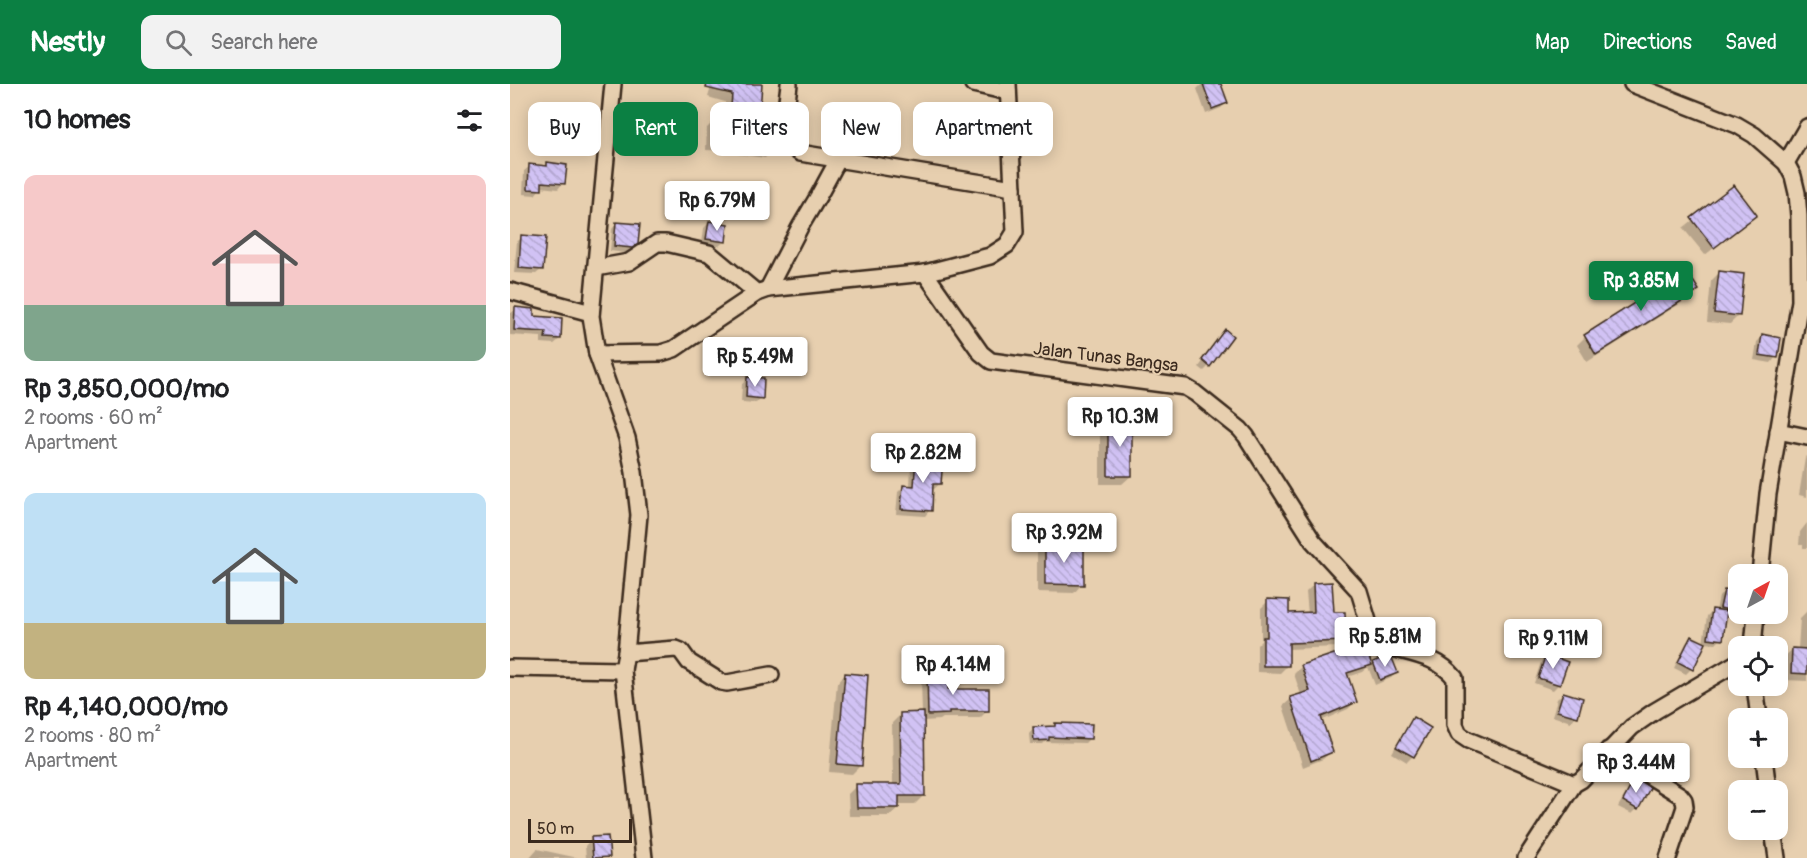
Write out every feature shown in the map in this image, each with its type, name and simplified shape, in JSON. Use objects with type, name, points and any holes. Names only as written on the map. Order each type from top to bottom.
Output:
[{"type":"street","points":[[613,84],[591,313],[597,354],[627,438],[639,515],[623,670],[644,858]]},
{"type":"street","points":[[789,84],[786,126],[788,140],[791,146],[800,153],[1013,188]]},
{"type":"street","points":[[597,354],[661,353],[674,349],[763,291],[925,273],[990,256],[1006,245],[1015,232],[1008,88],[973,84]]},
{"type":"street","points":[[1632,84],[1737,125],[1754,135],[1795,173]]},
{"type":"street","points":[[1761,564],[1768,494],[1778,431],[1803,302],[1795,173],[1807,127]]},
{"type":"street","points":[[763,291],[838,160]]},
{"type":"street","points":[[596,268],[629,262],[657,243],[666,243],[709,253],[763,291]]},
{"type":"street","name":"Jalan Tunas Bangsa","points":[[925,273],[981,353],[991,361],[1178,385],[1195,393],[1246,436],[1313,541],[1359,591],[1374,640],[1383,645],[1433,659],[1455,678],[1455,725],[1459,734],[1468,740],[1574,783]]},
{"type":"street","points":[[510,291],[591,313]]},
{"type":"street","points":[[1778,431],[1807,437]]},
{"type":"street","points":[[626,653],[681,651],[689,662],[727,683],[771,675]]},
{"type":"street","points":[[510,668],[623,670]]},
{"type":"street","points":[[1526,858],[1574,783],[1581,780],[1623,735],[1655,711],[1728,668]]},
{"type":"street","points":[[1608,750],[1674,791],[1684,801],[1685,807],[1671,857]]},
{"type":"street","points":[[1774,840],[1777,858]]},
{"type":"building","points":[[707,84],[762,84],[761,102],[731,102],[732,94],[706,88]]},
{"type":"building","points":[[1203,84],[1221,84],[1228,103],[1212,109]]},
{"type":"building","points":[[547,162],[567,165],[565,184],[542,182],[542,190],[528,189],[529,164],[547,166]]},
{"type":"building","points":[[1734,185],[1757,215],[1714,248],[1691,218]]},
{"type":"building","points":[[709,221],[728,224],[726,242],[706,239]]},
{"type":"building","points":[[616,222],[640,224],[638,244],[632,248],[614,246]]},
{"type":"building","points":[[521,235],[546,237],[543,270],[519,268]]},
{"type":"building","points":[[1686,270],[1699,290],[1596,355],[1584,335]]},
{"type":"building","points":[[1719,271],[1744,274],[1740,316],[1714,313]]},
{"type":"building","points":[[515,307],[534,309],[534,316],[562,318],[561,339],[545,338],[546,332],[514,330]]},
{"type":"building","points":[[1225,329],[1233,336],[1210,367],[1202,360]]},
{"type":"building","points":[[1762,334],[1781,338],[1778,358],[1759,355]]},
{"type":"building","points":[[747,377],[764,378],[763,399],[746,397]]},
{"type":"building","points":[[1108,421],[1132,421],[1132,476],[1108,476]]},
{"type":"building","points":[[916,456],[943,458],[941,484],[933,484],[932,511],[901,509],[903,485],[914,486]]},
{"type":"building","points":[[1045,543],[1084,544],[1084,585],[1045,584]]},
{"type":"building","points":[[1332,582],[1334,612],[1345,612],[1346,641],[1289,643],[1289,666],[1263,666],[1263,637],[1267,637],[1267,599],[1289,600],[1289,613],[1314,612],[1313,583]]},
{"type":"building","points":[[1724,590],[1728,591],[1728,610],[1720,608]]},
{"type":"building","points":[[1712,609],[1727,611],[1723,640],[1708,638]]},
{"type":"building","points":[[1691,636],[1706,643],[1693,670],[1678,662]]},
{"type":"building","points":[[1364,644],[1372,665],[1347,673],[1357,702],[1321,717],[1333,752],[1311,761],[1290,697],[1310,691],[1301,665]]},
{"type":"building","points":[[1792,648],[1807,649],[1807,674],[1791,673]]},
{"type":"building","points":[[1546,654],[1568,662],[1560,685],[1538,678]]},
{"type":"building","points":[[1387,656],[1392,658],[1398,673],[1380,680],[1373,662]]},
{"type":"building","points":[[948,671],[948,689],[989,689],[989,711],[949,711],[949,714],[928,715],[927,672]]},
{"type":"building","points":[[845,673],[868,675],[862,766],[837,764]]},
{"type":"building","points":[[1563,692],[1583,698],[1578,717],[1557,711]]},
{"type":"building","points":[[924,712],[925,796],[899,796],[899,808],[857,808],[856,784],[901,784],[900,713]]},
{"type":"building","points":[[1413,717],[1431,728],[1414,757],[1396,747]]},
{"type":"building","points":[[1055,723],[1092,724],[1091,739],[1049,737],[1049,740],[1034,741],[1033,727],[1055,726]]},
{"type":"building","points":[[1635,778],[1650,788],[1638,810],[1623,801]]},
{"type":"building","points":[[608,836],[610,857],[593,858],[591,837]]}]
